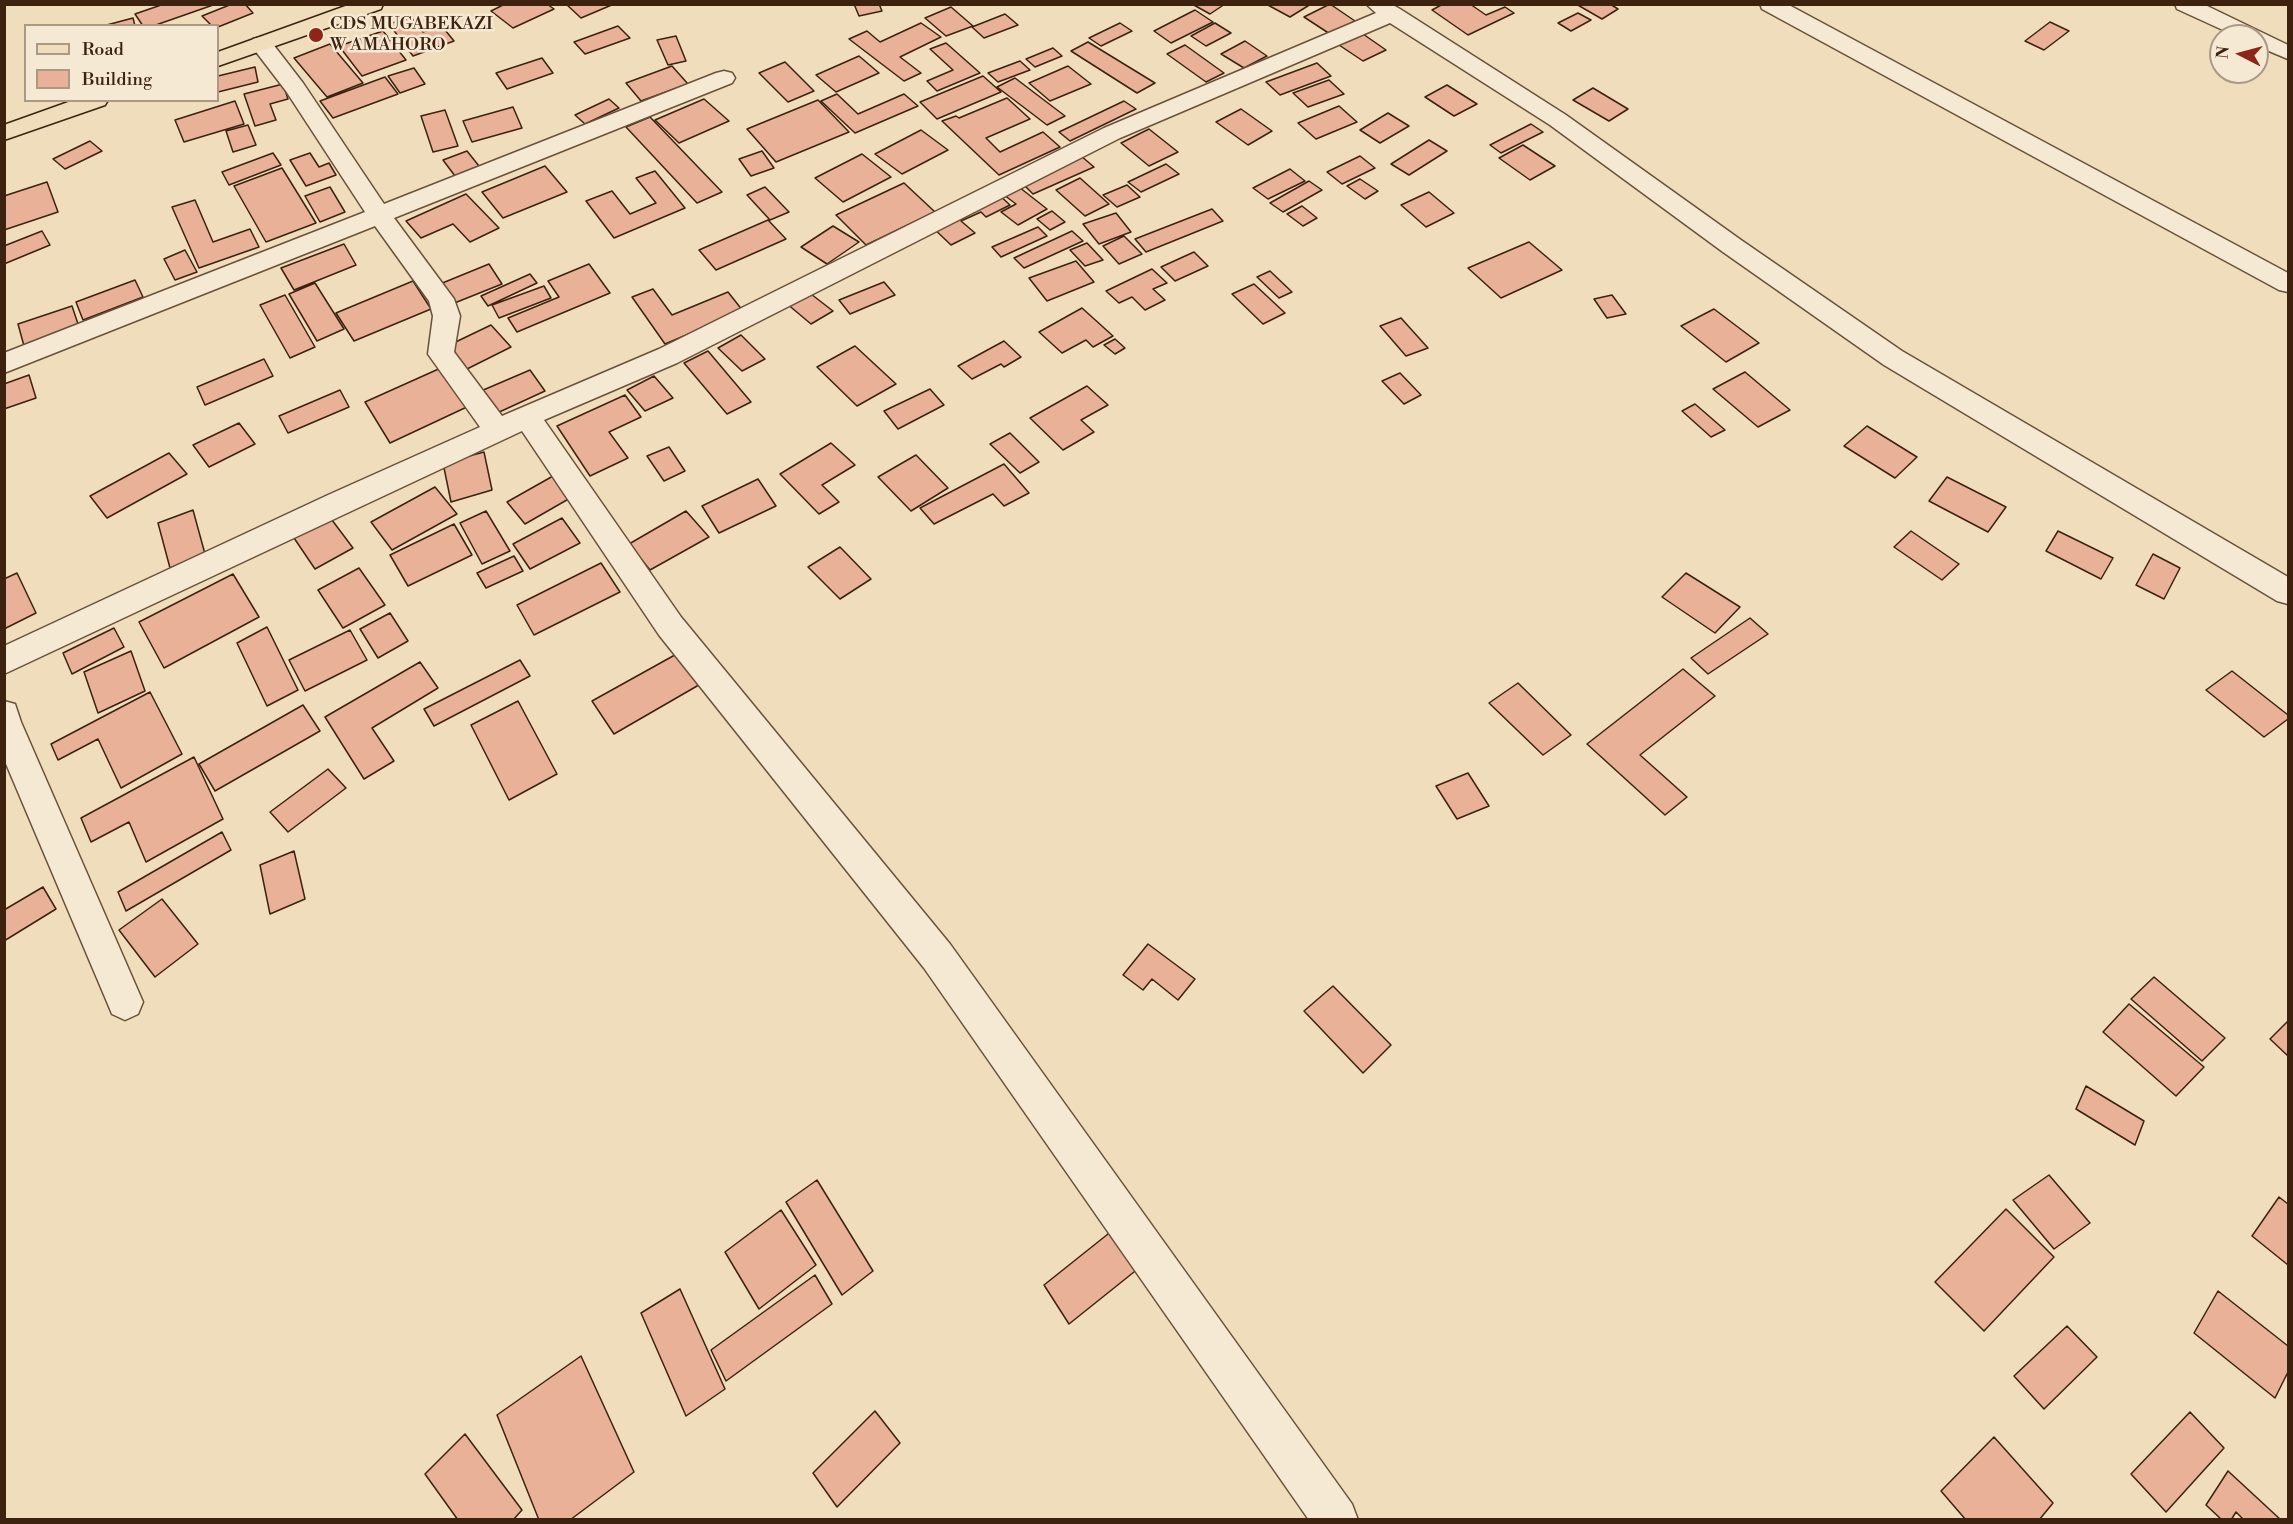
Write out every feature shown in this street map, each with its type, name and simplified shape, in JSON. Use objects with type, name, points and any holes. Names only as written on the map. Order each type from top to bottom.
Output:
[{"type":"main road","points":[[219,59],[374,4]]},
{"type":"main road","points":[[4,133],[91,102]]},
{"type":"street","points":[[1770,4],[2289,284]]},
{"type":"street","points":[[2185,4],[2228,24]]},
{"type":"street","points":[[4,661],[327,508],[668,356],[1112,134],[1384,9],[1558,120],[1732,246],[1893,358],[2289,592]]},
{"type":"street","points":[[261,44],[295,88],[380,216],[441,299],[448,313],[446,330],[440,346],[441,354],[512,424],[670,626],[937,956],[1336,1520]]},
{"type":"street","points":[[2269,44],[2289,53]]},
{"type":"street","points":[[4,364],[724,78]]},
{"type":"street","points":[[4,714],[5,722],[125,1002]]},
{"type":"building","points":[[164,4],[216,4],[159,24],[142,24],[135,14]]},
{"type":"building","points":[[232,4],[245,4],[253,13],[219,27],[219,24],[210,24],[202,16]]},
{"type":"building","points":[[505,4],[547,4],[554,9],[513,28],[491,11]]},
{"type":"building","points":[[566,4],[614,4],[581,18]]},
{"type":"building","points":[[854,4],[879,4],[882,11],[859,16]]},
{"type":"building","points":[[1192,4],[1225,4],[1210,14]]},
{"type":"building","points":[[1266,4],[1311,4],[1290,17]]},
{"type":"building","points":[[1330,4],[1355,21],[1330,34],[1304,17]]},
{"type":"building","points":[[1443,4],[1470,4],[1486,15],[1505,7],[1514,13],[1468,35],[1432,10]]},
{"type":"building","points":[[1576,4],[1610,4],[1618,9],[1602,19]]},
{"type":"building","points":[[951,7],[973,26],[946,36],[925,18]]},
{"type":"building","points":[[1195,10],[1213,22],[1171,43],[1154,31]]},
{"type":"building","points":[[1578,13],[1591,20],[1571,31],[1558,23]]},
{"type":"building","points":[[1005,14],[1018,25],[984,38],[972,27]]},
{"type":"building","points":[[411,17],[423,32],[441,25],[454,41],[413,56],[389,24]]},
{"type":"building","points":[[133,18],[134,24],[110,24]]},
{"type":"building","points":[[2050,22],[2069,31],[2044,50],[2025,41]]},
{"type":"building","points":[[921,23],[941,37],[900,57],[921,73],[904,81],[849,39],[867,31],[880,42]]},
{"type":"building","points":[[1120,23],[1132,31],[1101,46],[1089,38]]},
{"type":"building","points":[[1215,23],[1231,33],[1206,46],[1191,36]]},
{"type":"building","points":[[618,26],[630,38],[585,54],[574,42]]},
{"type":"building","points":[[383,31],[406,60],[362,76],[339,46]]},
{"type":"building","points":[[1363,34],[1386,50],[1363,61],[1339,45]]},
{"type":"building","points":[[676,36],[686,61],[668,65],[657,40]]},
{"type":"building","points":[[1245,41],[1267,56],[1244,68],[1221,54]]},
{"type":"building","points":[[1088,42],[1155,83],[1137,93],[1071,51]]},
{"type":"building","points":[[946,43],[980,73],[937,91],[927,81],[953,70],[930,49]]},
{"type":"building","points":[[330,44],[363,83],[327,97],[294,58]]},
{"type":"building","points":[[1185,45],[1224,73],[1206,82],[1167,54]]},
{"type":"building","points":[[1053,48],[1062,56],[1035,67],[1026,59]]},
{"type":"building","points":[[859,56],[879,73],[836,92],[816,75]]},
{"type":"building","points":[[542,58],[553,73],[507,89],[496,73]]},
{"type":"building","points":[[1020,61],[1030,70],[998,82],[988,73]]},
{"type":"building","points":[[785,62],[814,91],[788,102],[759,73]]},
{"type":"building","points":[[1317,63],[1331,76],[1280,95],[1266,82]]},
{"type":"building","points":[[672,66],[688,84],[641,101],[626,83]]},
{"type":"building","points":[[1068,66],[1091,84],[1050,101],[1029,83]]},
{"type":"building","points":[[255,67],[258,82],[219,92],[219,76]]},
{"type":"building","points":[[414,68],[425,84],[400,93],[388,76]]},
{"type":"building","points":[[983,76],[1001,92],[937,119],[920,102]]},
{"type":"building","points":[[385,77],[398,94],[333,118],[320,101]]},
{"type":"building","points":[[1015,78],[1065,116],[1047,125],[997,87]]},
{"type":"building","points":[[1329,80],[1344,94],[1308,107],[1293,93]]},
{"type":"building","points":[[283,84],[288,99],[270,104],[276,120],[255,126],[244,94]]},
{"type":"building","points":[[1447,85],[1477,104],[1454,116],[1425,97]]},
{"type":"building","points":[[1593,88],[1628,109],[1609,121],[1573,100]]},
{"type":"building","points":[[837,94],[858,114],[904,94],[918,106],[855,133],[821,101]]},
{"type":"building","points":[[1007,98],[1030,119],[986,138],[1000,152],[1043,132],[1060,147],[999,175],[942,121],[956,116],[959,118]]},
{"type":"building","points":[[609,99],[619,108],[585,124],[575,115]]},
{"type":"building","points":[[704,99],[729,121],[679,143],[655,120]]},
{"type":"building","points":[[818,100],[849,132],[776,162],[747,129]]},
{"type":"building","points":[[235,101],[244,124],[184,142],[175,120]]},
{"type":"building","points":[[1124,101],[1136,109],[1070,141],[1059,132]]},
{"type":"building","points":[[1339,106],[1357,122],[1316,139],[1298,123]]},
{"type":"building","points":[[513,107],[522,128],[472,142],[463,121]]},
{"type":"building","points":[[1241,109],[1272,131],[1248,145],[1216,122]]},
{"type":"building","points":[[445,110],[458,146],[433,152],[421,116]]},
{"type":"building","points":[[1388,113],[1409,126],[1380,143],[1360,130]]},
{"type":"building","points":[[650,117],[722,192],[697,203],[626,127]]},
{"type":"building","points":[[1531,124],[1543,132],[1501,153],[1490,145]]},
{"type":"building","points":[[248,125],[256,145],[233,152],[226,131]]},
{"type":"building","points":[[1149,129],[1178,152],[1149,166],[1121,143]]},
{"type":"building","points":[[921,130],[948,150],[902,174],[875,154]]},
{"type":"building","points":[[1429,140],[1447,151],[1409,175],[1391,164]]},
{"type":"building","points":[[90,141],[102,151],[65,169],[53,159]]},
{"type":"building","points":[[1523,145],[1555,166],[1530,180],[1499,158]]},
{"type":"building","points":[[467,151],[479,166],[455,176],[443,160]]},
{"type":"building","points":[[762,151],[774,168],[751,176],[739,159]]},
{"type":"building","points":[[273,153],[281,165],[229,185],[222,172]]},
{"type":"building","points":[[310,153],[319,167],[329,163],[336,175],[306,186],[290,160]]},
{"type":"building","points":[[862,154],[891,177],[843,202],[815,178]]},
{"type":"building","points":[[1081,156],[1094,167],[1033,194],[1021,182]]},
{"type":"building","points":[[1360,156],[1375,168],[1342,184],[1327,172]]},
{"type":"building","points":[[1166,164],[1179,174],[1141,192],[1128,182]]},
{"type":"building","points":[[545,166],[567,192],[503,218],[482,192]]},
{"type":"building","points":[[282,168],[316,223],[266,242],[234,186]]},
{"type":"building","points":[[1290,169],[1305,181],[1268,199],[1253,188]]},
{"type":"building","points":[[655,171],[685,208],[614,238],[586,201],[612,191],[630,214],[656,203],[636,178]]},
{"type":"building","points":[[1080,178],[1109,204],[1085,216],[1056,190]]},
{"type":"building","points":[[1360,179],[1378,191],[1365,199],[1347,186]]},
{"type":"building","points":[[1309,181],[1322,190],[1283,212],[1270,203]]},
{"type":"building","points":[[47,182],[58,212],[4,230],[4,196]]},
{"type":"building","points":[[904,183],[935,212],[866,245],[836,215]]},
{"type":"building","points":[[1127,185],[1140,197],[1117,207],[1103,195]]},
{"type":"building","points":[[330,187],[345,212],[320,222],[305,196]]},
{"type":"building","points":[[765,187],[789,212],[770,220],[747,195]]},
{"type":"building","points":[[1019,187],[1047,209],[1018,225],[1001,212],[1016,204],[1004,195]]},
{"type":"building","points":[[1429,192],[1454,213],[1426,227],[1401,205]]},
{"type":"building","points":[[997,193],[1010,205],[986,217],[981,212],[961,221],[975,233],[951,245],[930,225]]},
{"type":"building","points":[[466,194],[499,228],[470,242],[453,224],[421,238],[406,221]]},
{"type":"building","points":[[195,200],[213,242],[250,229],[259,247],[199,268],[172,207]]},
{"type":"building","points":[[1302,206],[1317,218],[1303,226],[1287,214]]},
{"type":"building","points":[[1212,209],[1223,221],[1146,252],[1135,239]]},
{"type":"building","points":[[1052,211],[1065,222],[1050,230],[1037,219]]},
{"type":"building","points":[[1116,213],[1131,232],[1099,244],[1083,224]]},
{"type":"building","points":[[768,220],[786,239],[716,270],[699,250]]},
{"type":"building","points":[[833,226],[859,242],[827,264],[801,247]]},
{"type":"building","points":[[1038,227],[1047,236],[1001,257],[992,247]]},
{"type":"building","points":[[42,231],[50,245],[4,264],[4,246]]},
{"type":"building","points":[[1072,231],[1083,241],[1024,268],[1014,258]]},
{"type":"building","points":[[1124,236],[1142,254],[1119,264],[1103,246]]},
{"type":"building","points":[[1529,242],[1562,270],[1501,298],[1468,268]]},
{"type":"building","points":[[1087,243],[1103,260],[1085,266],[1070,250]]},
{"type":"building","points":[[344,244],[356,265],[294,290],[281,268]]},
{"type":"building","points":[[185,250],[197,272],[175,280],[164,259]]},
{"type":"building","points":[[1194,252],[1208,266],[1175,281],[1161,267]]},
{"type":"building","points":[[1076,261],[1094,282],[1047,301],[1029,278]]},
{"type":"building","points":[[489,264],[502,284],[452,304],[440,284]]},
{"type":"building","points":[[589,264],[610,293],[517,332],[508,318],[559,297],[548,281]]},
{"type":"building","points":[[1152,269],[1167,283],[1153,289],[1165,300],[1145,310],[1132,297],[1119,303],[1106,291]]},
{"type":"building","points":[[1270,271],[1292,292],[1279,298],[1257,277]]},
{"type":"building","points":[[530,274],[537,283],[488,306],[481,296]]},
{"type":"building","points":[[135,280],[143,297],[83,320],[76,302]]},
{"type":"building","points":[[413,281],[431,309],[354,341],[336,313]]},
{"type":"building","points":[[884,282],[895,295],[850,314],[839,300]]},
{"type":"building","points":[[315,283],[344,329],[317,341],[289,294]]},
{"type":"building","points":[[1254,284],[1285,313],[1263,324],[1232,294]]},
{"type":"building","points":[[544,286],[551,298],[499,318],[492,305]]},
{"type":"building","points":[[653,289],[672,315],[728,292],[743,311],[665,344],[632,297]]},
{"type":"building","points":[[807,291],[833,311],[811,324],[786,303]]},
{"type":"building","points":[[285,295],[315,347],[290,358],[260,305]]},
{"type":"building","points":[[1612,295],[1626,314],[1607,318],[1594,299]]},
{"type":"building","points":[[72,306],[79,327],[24,346],[18,324]]},
{"type":"building","points":[[1082,308],[1113,336],[1093,347],[1086,340],[1062,353],[1039,332]]},
{"type":"building","points":[[1714,309],[1759,343],[1726,362],[1681,326]]},
{"type":"building","points":[[1401,318],[1428,348],[1406,356],[1380,326]]},
{"type":"building","points":[[491,325],[511,347],[461,372],[441,349]]},
{"type":"building","points":[[741,335],[765,359],[742,371],[718,348]]},
{"type":"building","points":[[1115,339],[1125,348],[1115,354],[1104,345]]},
{"type":"building","points":[[1004,341],[1021,357],[1004,367],[1001,364],[972,379],[958,366]]},
{"type":"building","points":[[855,346],[896,384],[857,406],[817,367]]},
{"type":"building","points":[[708,351],[751,402],[727,414],[684,363]]},
{"type":"building","points":[[264,359],[273,376],[205,405],[197,387]]},
{"type":"building","points":[[443,367],[469,406],[390,443],[365,402]]},
{"type":"building","points":[[530,370],[545,391],[495,414],[481,391]]},
{"type":"building","points":[[1745,372],[1790,410],[1758,427],[1713,389]]},
{"type":"building","points":[[1400,373],[1421,395],[1404,404],[1382,381]]},
{"type":"building","points":[[29,375],[36,398],[4,409],[4,384]]},
{"type":"building","points":[[654,376],[673,398],[645,411],[627,390]]},
{"type":"building","points":[[1087,386],[1108,405],[1081,420],[1094,432],[1063,450],[1030,418]]},
{"type":"building","points":[[930,389],[944,405],[898,429],[884,411]]},
{"type":"building","points":[[340,390],[349,407],[288,433],[279,416]]},
{"type":"building","points":[[625,395],[641,417],[609,432],[628,458],[590,476],[557,426]]},
{"type":"building","points":[[1695,404],[1725,430],[1711,437],[1682,411]]},
{"type":"building","points":[[239,423],[255,444],[209,467],[193,445]]},
{"type":"building","points":[[1867,426],[1917,457],[1895,478],[1844,446]]},
{"type":"building","points":[[1010,433],[1039,462],[1020,473],[990,444]]},
{"type":"building","points":[[831,443],[855,465],[822,485],[839,502],[819,514],[780,474]]},
{"type":"building","points":[[669,447],[685,471],[664,481],[647,456]]},
{"type":"building","points":[[484,452],[492,490],[451,502],[443,463]]},
{"type":"building","points":[[169,453],[187,474],[107,518],[90,496]]},
{"type":"building","points":[[916,455],[948,488],[911,511],[878,477]]},
{"type":"building","points":[[1004,464],[1029,493],[1004,506],[993,494],[934,524],[920,508]]},
{"type":"building","points":[[553,476],[572,497],[525,524],[507,502]]},
{"type":"building","points":[[1947,477],[2006,507],[1988,532],[1929,501]]},
{"type":"building","points":[[758,479],[776,506],[719,533],[702,506]]},
{"type":"building","points":[[435,487],[457,514],[392,550],[371,522]]},
{"type":"building","points":[[193,510],[205,554],[170,568],[158,523]]},
{"type":"building","points":[[486,511],[510,551],[482,564],[460,523]]},
{"type":"building","points":[[686,511],[709,537],[650,570],[629,544]]},
{"type":"building","points":[[329,516],[353,548],[315,569],[292,535]]},
{"type":"building","points":[[562,518],[580,543],[530,569],[513,544]]},
{"type":"building","points":[[454,524],[472,555],[408,586],[390,555]]},
{"type":"building","points":[[1911,531],[1959,564],[1942,580],[1894,547]]},
{"type":"building","points":[[2058,531],[2113,558],[2101,579],[2046,551]]},
{"type":"building","points":[[840,547],[871,579],[840,599],[808,567]]},
{"type":"building","points":[[2153,554],[2180,568],[2164,599],[2136,585]]},
{"type":"building","points":[[514,556],[523,571],[486,588],[477,573]]},
{"type":"building","points":[[601,563],[620,592],[534,635],[517,605]]},
{"type":"building","points":[[359,568],[385,605],[343,628],[318,590]]},
{"type":"building","points":[[17,573],[36,613],[4,629],[4,579]]},
{"type":"building","points":[[1686,573],[1740,607],[1715,633],[1662,597]]},
{"type":"building","points":[[233,574],[259,617],[164,668],[139,622]]},
{"type":"building","points":[[390,613],[408,641],[378,658],[360,629]]},
{"type":"building","points":[[1750,618],[1768,634],[1708,674],[1691,658]]},
{"type":"building","points":[[267,627],[298,690],[267,706],[237,643]]},
{"type":"building","points":[[114,628],[124,647],[72,674],[63,653]]},
{"type":"building","points":[[350,630],[367,660],[305,691],[289,660]]},
{"type":"building","points":[[131,651],[145,691],[98,713],[84,672]]},
{"type":"building","points":[[682,651],[704,682],[614,734],[592,701]]},
{"type":"building","points":[[520,660],[530,676],[434,726],[424,709]]},
{"type":"building","points":[[420,662],[438,688],[372,728],[394,761],[364,779],[325,717]]},
{"type":"building","points":[[1683,669],[1715,696],[1640,755],[1687,797],[1665,815],[1587,744]]},
{"type":"building","points":[[2232,671],[2288,715],[2288,719],[2264,737],[2206,690]]},
{"type":"building","points":[[1518,683],[1571,735],[1543,755],[1489,703]]},
{"type":"building","points":[[150,692],[182,754],[121,788],[98,739],[58,760],[51,744]]},
{"type":"building","points":[[518,701],[557,774],[509,800],[471,725]]},
{"type":"building","points":[[303,705],[320,731],[215,791],[199,764]]},
{"type":"building","points":[[194,757],[223,819],[146,862],[129,822],[91,842],[81,818]]},
{"type":"building","points":[[328,769],[346,788],[288,832],[270,812]]},
{"type":"building","points":[[1468,773],[1489,806],[1457,819],[1436,786]]},
{"type":"building","points":[[222,832],[231,850],[126,911],[118,892]]},
{"type":"building","points":[[294,851],[305,899],[270,914],[260,865]]},
{"type":"building","points":[[43,887],[56,909],[4,941],[4,910]]},
{"type":"building","points":[[162,899],[198,944],[155,977],[119,930]]},
{"type":"building","points":[[1148,944],[1195,979],[1178,1000],[1152,979],[1143,990],[1123,975]]},
{"type":"building","points":[[2154,977],[2225,1038],[2202,1061],[2131,999]]},
{"type":"building","points":[[1333,986],[1391,1045],[1363,1073],[1304,1011]]},
{"type":"building","points":[[2129,1004],[2204,1067],[2176,1096],[2103,1032]]},
{"type":"building","points":[[2288,1021],[2288,1056],[2270,1039]]},
{"type":"building","points":[[2086,1086],[2144,1121],[2135,1145],[2076,1109]]},
{"type":"building","points":[[2049,1175],[2090,1223],[2054,1249],[2013,1200]]},
{"type":"building","points":[[817,1180],[873,1271],[842,1295],[786,1202]]},
{"type":"building","points":[[2279,1197],[2288,1204],[2288,1265],[2252,1236]]},
{"type":"building","points":[[2006,1209],[2054,1257],[1984,1331],[1935,1282]]},
{"type":"building","points":[[781,1210],[816,1265],[759,1309],[725,1252]]},
{"type":"building","points":[[1113,1230],[1139,1268],[1069,1324],[1044,1285]]},
{"type":"building","points":[[815,1275],[832,1304],[726,1381],[711,1350]]},
{"type":"building","points":[[680,1289],[725,1389],[686,1416],[641,1313]]},
{"type":"building","points":[[2218,1291],[2288,1346],[2288,1372],[2275,1398],[2194,1333]]},
{"type":"building","points":[[2067,1326],[2097,1357],[2044,1409],[2014,1376]]},
{"type":"building","points":[[581,1356],[634,1472],[570,1520],[539,1520],[497,1415]]},
{"type":"building","points":[[875,1411],[900,1443],[837,1507],[813,1473]]},
{"type":"building","points":[[2190,1412],[2224,1448],[2166,1512],[2131,1474]]},
{"type":"building","points":[[465,1434],[522,1510],[513,1520],[458,1520],[425,1474]]},
{"type":"building","points":[[1994,1437],[2053,1503],[2039,1520],[1966,1520],[1941,1491]]},
{"type":"building","points":[[2228,1471],[2281,1520],[2244,1520],[2236,1512],[2231,1520],[2222,1520],[2206,1505]]},
{"type":"place","name":"CDS MUGABEKAZI W AMAHORO","points":[[316,35]]}]
